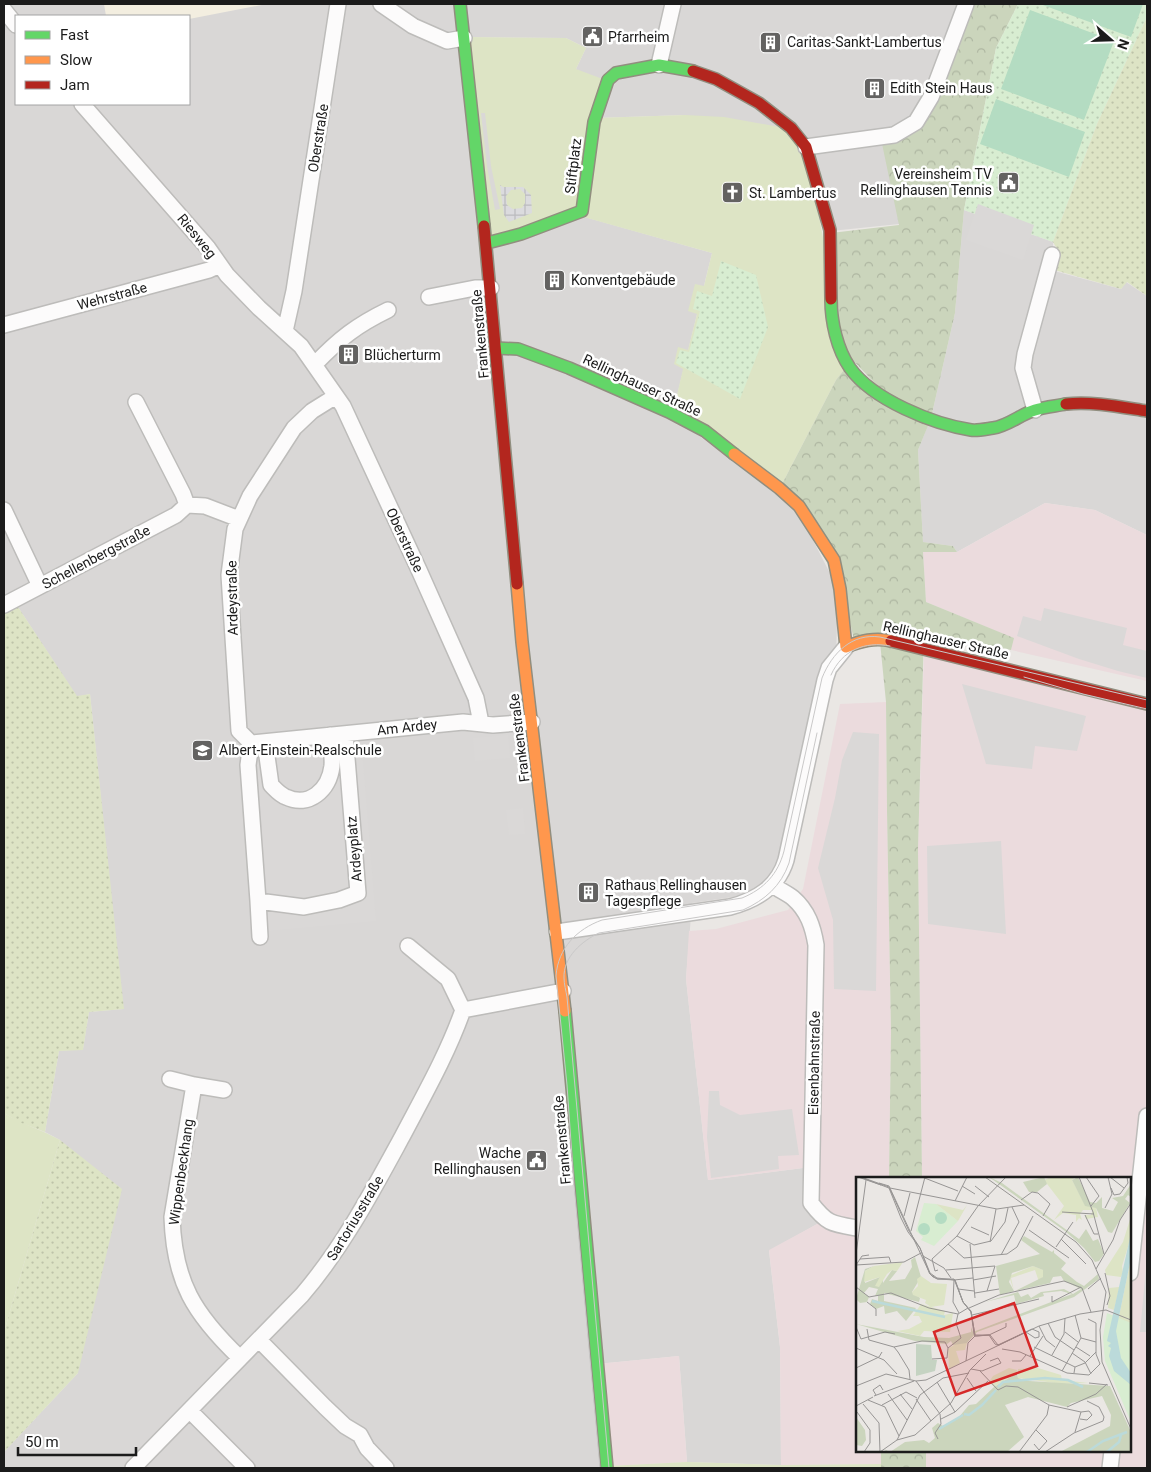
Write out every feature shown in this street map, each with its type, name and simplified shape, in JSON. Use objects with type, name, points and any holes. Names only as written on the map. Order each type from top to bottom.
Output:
[{"type":"main road","name":"Frankenstraße","points":[[460,4],[487,243],[522,642],[563,991],[607,1468]]},
{"type":"main road","points":[[659,65],[687,69],[716,80],[750,97],[791,128],[806,147],[830,230],[832,320],[840,349],[852,369],[864,382],[893,403],[929,419],[972,430],[996,428],[1035,410],[1076,403],[1118,406],[1147,411]]},
{"type":"main road","name":"Stiftplatz","points":[[487,243],[521,234],[582,211],[594,122],[608,80],[616,73],[659,65]]},
{"type":"main road","name":"Rellinghauser Straße","points":[[496,348],[518,349],[569,368],[669,412],[705,431],[779,488],[798,506],[834,560],[840,589],[846,647],[862,641],[881,639],[1147,704]]},
{"type":"street","name":"Oberstraße","points":[[285,331],[294,292],[338,4]]},
{"type":"street","points":[[381,4],[413,26],[447,41],[464,38]]},
{"type":"street","points":[[659,65],[673,4]]},
{"type":"street","points":[[806,147],[894,135],[916,122],[931,97],[966,4]]},
{"type":"street","points":[[4,10],[15,25]]},
{"type":"street","name":"Riesweg","points":[[83,105],[208,248],[227,275],[259,308],[301,346],[315,364]]},
{"type":"street","points":[[1035,410],[1024,368],[1025,354],[1052,255]]},
{"type":"street","name":"Wehrstraße","points":[[4,325],[209,270],[220,265]]},
{"type":"street","points":[[429,297],[475,288],[491,288]]},
{"type":"street","points":[[315,364],[334,344],[363,322],[388,310]]},
{"type":"street","name":"Oberstraße","points":[[315,364],[343,406],[363,449],[476,698],[481,723]]},
{"type":"street","name":"Ardeystraße","points":[[258,742],[239,731],[228,575],[231,547],[239,519],[254,489],[294,428],[312,411],[336,396]]},
{"type":"street","points":[[136,402],[187,505],[205,506],[239,519]]},
{"type":"street","name":"Schellenbergstraße","points":[[4,606],[176,515],[187,505]]},
{"type":"street","points":[[4,510],[40,586]]},
{"type":"street","points":[[557,932],[744,904],[773,885],[786,860],[825,680],[829,668],[846,647]]},
{"type":"street","name":"Am Ardey","points":[[258,742],[463,722],[493,725],[532,722]]},
{"type":"street","points":[[258,742],[270,785],[284,797],[296,801],[313,798],[326,786],[332,767],[337,734]]},
{"type":"street","name":"Ardeyplatz","points":[[258,901],[304,907],[339,900],[358,892],[337,734]]},
{"type":"street","points":[[258,742],[248,764],[260,937]]},
{"type":"street","name":"Eisenbahnstraße","points":[[773,885],[794,898],[804,910],[810,920],[816,945],[811,1203],[823,1218],[835,1224],[856,1228]]},
{"type":"street","points":[[408,946],[448,979],[463,1010],[563,991]]},
{"type":"street","name":"Sartoriusstraße","points":[[133,1468],[259,1340],[321,1273],[350,1231],[445,1057],[463,1010]]},
{"type":"street","points":[[170,1079],[224,1090]]},
{"type":"street","name":"Wippenbeckhang","points":[[194,1085],[172,1217],[176,1259],[187,1294],[201,1317],[240,1358]]},
{"type":"street","points":[[1131,1264],[1147,1116]]},
{"type":"street","points":[[259,1340],[325,1407],[346,1426],[360,1435],[367,1448],[386,1468]]},
{"type":"street","points":[[190,1411],[247,1468]]},
{"type":"street","points":[[1110,1468],[1112,1452]]},
{"type":"shaded area","points":[[4,4],[459,4],[606,1468],[4,1468],[4,1452],[78,1373],[60,1140],[45,1132],[59,1051],[83,1049],[89,1012],[123,1009],[90,694],[77,697],[14,601],[4,606]]},
{"type":"shaded area","points":[[104,4],[267,4],[190,19],[190,15],[106,15]]},
{"type":"shaded area","points":[[461,4],[965,4],[899,224],[831,231],[685,115],[596,118],[576,69],[586,48],[566,38],[466,37]]},
{"type":"shaded area","points":[[481,113],[485,113],[491,166],[500,209],[495,210],[487,166]]},
{"type":"shaded area","points":[[500,185],[503,187],[523,187],[531,195],[532,213],[509,222],[504,215]],"holes":[[[520,189],[525,194],[525,203],[522,208],[513,209],[507,205],[506,196],[511,190]]]},
{"type":"shaded area","points":[[978,204],[1034,225],[1023,260],[966,240]]},
{"type":"shaded area","points":[[964,210],[1053,242],[1047,269],[1121,289],[1126,282],[1147,296],[1147,535],[1095,510],[1045,503],[957,552],[953,546],[923,542],[918,450],[931,418],[955,313]]},
{"type":"shaded area","points":[[574,214],[712,253],[672,416],[796,507],[838,589],[836,657],[772,884],[739,896],[692,903],[686,979],[708,1180],[803,1168],[806,1207],[819,1223],[769,1251],[780,1347],[781,1465],[687,1462],[679,1356],[597,1364],[487,244]]},
{"type":"shaded area","points":[[1045,503],[1095,510],[1147,535],[1147,681],[1011,650],[1013,638],[926,602],[923,552],[957,552]]},
{"type":"shaded area","points":[[1044,608],[1127,628],[1123,645],[1147,651],[1147,678],[1079,659],[1017,636],[1023,616],[1041,621]]},
{"type":"shaded area","points":[[924,652],[1147,706],[1147,1468],[926,1468],[926,1452],[1131,1452],[1131,1177],[922,1177],[918,849]]},
{"type":"shaded area","points":[[962,684],[1086,716],[1077,751],[1035,746],[1032,769],[986,764]]},
{"type":"shaded area","points":[[886,702],[891,1032],[889,1177],[856,1177],[856,1452],[881,1452],[881,1464],[781,1465],[780,1347],[769,1250],[819,1223],[806,1207],[803,1168],[708,1180],[686,979],[689,931],[716,929],[788,910],[803,889],[840,704]]},
{"type":"shaded area","points":[[853,732],[879,734],[876,991],[834,989],[833,920],[818,868],[842,760]]},
{"type":"shaded area","points":[[508,735],[510,758],[475,761],[473,738]]},
{"type":"shaded area","points":[[361,737],[376,921],[266,931],[256,750]]},
{"type":"shaded area","points":[[523,808],[525,834],[509,835],[506,810]]},
{"type":"shaded area","points":[[1001,841],[1006,934],[928,924],[927,846]]},
{"type":"shaded area","points":[[709,1091],[719,1091],[720,1105],[740,1115],[792,1109],[799,1155],[778,1156],[779,1169],[711,1178],[707,1137]]},
{"type":"shaded area","points":[[1147,1258],[1147,1332],[1140,1332]]},
{"type":"shaded area","points":[[679,1356],[687,1462],[608,1466],[597,1364]]},
{"type":"green space","points":[[966,4],[1018,4],[996,48],[964,210],[955,313],[931,418],[893,402],[842,349],[831,233],[899,225],[881,139],[915,124]]},
{"type":"green space","points":[[1018,4],[1147,4],[1147,17],[1097,124],[1053,242],[964,210],[996,48]]},
{"type":"green space","points":[[1040,4],[1143,4],[1131,37]]},
{"type":"green space","points":[[1030,10],[1114,41],[1084,120],[1001,89]]},
{"type":"green space","points":[[1147,17],[1147,296],[1127,282],[1121,289],[1051,269],[1057,249],[1053,242],[1097,124]]},
{"type":"green space","points":[[466,37],[566,38],[586,48],[576,69],[608,81],[596,118],[685,115],[724,117],[791,129],[806,147],[847,366],[836,380],[781,486],[674,408],[683,369],[674,364],[678,347],[688,350],[697,314],[688,311],[695,284],[704,286],[712,253],[573,214],[487,242]]},
{"type":"green space","points":[[996,99],[1085,132],[1069,177],[980,144]]},
{"type":"green space","points":[[721,261],[756,275],[768,327],[740,399],[676,363],[680,350],[689,352],[700,311],[693,309],[697,291],[712,296]]},
{"type":"green space","points":[[847,366],[930,421],[918,450],[923,542],[953,546],[957,552],[923,552],[926,602],[1014,638],[1011,650],[924,631],[918,849],[922,1177],[889,1177],[891,1032],[886,702],[880,642],[855,645],[843,589],[781,486],[836,380]]},
{"type":"green space","points":[[14,601],[77,696],[90,694],[124,1009],[89,1012],[83,1050],[59,1051],[45,1132],[19,1122],[4,1113],[4,606]]},
{"type":"green space","points":[[4,1113],[60,1140],[4,1332]]},
{"type":"green space","points":[[60,1140],[122,1189],[78,1373],[4,1452],[4,1332]]},
{"type":"green space","points":[[881,1452],[926,1452],[926,1468],[881,1468]]},
{"type":"green space","points":[[687,1462],[781,1465],[881,1464],[881,1468],[608,1468],[608,1466]]},
{"type":"tram line","points":[[600,1468],[556,976],[565,948],[577,934],[602,920],[742,898],[757,890],[769,880],[778,867],[784,851],[822,678],[831,660],[837,653],[861,638],[880,637],[1147,700]]},
{"type":"tram line","points":[[831,675],[841,659],[855,649],[872,645],[890,646]]},
{"type":"tram line","points":[[1024,677],[1083,694],[1147,709]]},
{"type":"tram line","points":[[609,1468],[564,980],[565,970],[570,957],[580,945],[599,933],[743,910],[765,897],[782,879],[789,863],[817,733]]},
{"type":"traffic: fast","points":[[460,4],[484,226]]},
{"type":"traffic: fast","points":[[487,243],[521,234],[582,211],[594,122],[608,80],[616,73],[659,65],[693,71]]},
{"type":"traffic: fast","points":[[831,299],[836,335],[845,361],[860,380],[888,400],[905,409],[939,422],[976,430],[999,427],[1035,410],[1066,404]]},
{"type":"traffic: fast","points":[[496,348],[518,349],[569,368],[669,412],[705,431],[734,454]]},
{"type":"traffic: fast","points":[[565,1011],[607,1468]]},
{"type":"traffic: slow","points":[[734,454],[779,488],[799,506],[834,560],[840,589],[846,647],[868,640],[891,641]]},
{"type":"traffic: slow","points":[[517,584],[522,642],[565,1011]]},
{"type":"traffic: jam","points":[[693,71],[716,79],[759,103],[791,128],[806,147],[830,230],[831,299]]},
{"type":"traffic: jam","points":[[484,226],[517,584]]},
{"type":"traffic: jam","points":[[1066,404],[1096,404],[1147,411]]},
{"type":"traffic: jam","points":[[891,641],[1147,704]]},
{"type":"place","name":"Pfarrheim","points":[[592,37]]},
{"type":"place","name":"Caritas-Sankt-Lambertus","points":[[771,42]]},
{"type":"place","name":"Edith Stein Haus","points":[[874,88]]},
{"type":"place","name":"Vereinsheim TV Rellinghausen Tennis","points":[[1008,182]]},
{"type":"place","name":"St. Lambertus","points":[[733,193]]},
{"type":"place","name":"Konventgebäude","points":[[555,280]]},
{"type":"place","name":"Blücherturm","points":[[348,355]]},
{"type":"place","name":"Albert-Einstein-Realschule","points":[[203,750]]},
{"type":"place","name":"Rathaus Rellinghausen Tagespflege","points":[[589,893]]},
{"type":"place","name":"Wache Rellinghausen","points":[[537,1161]]}]
